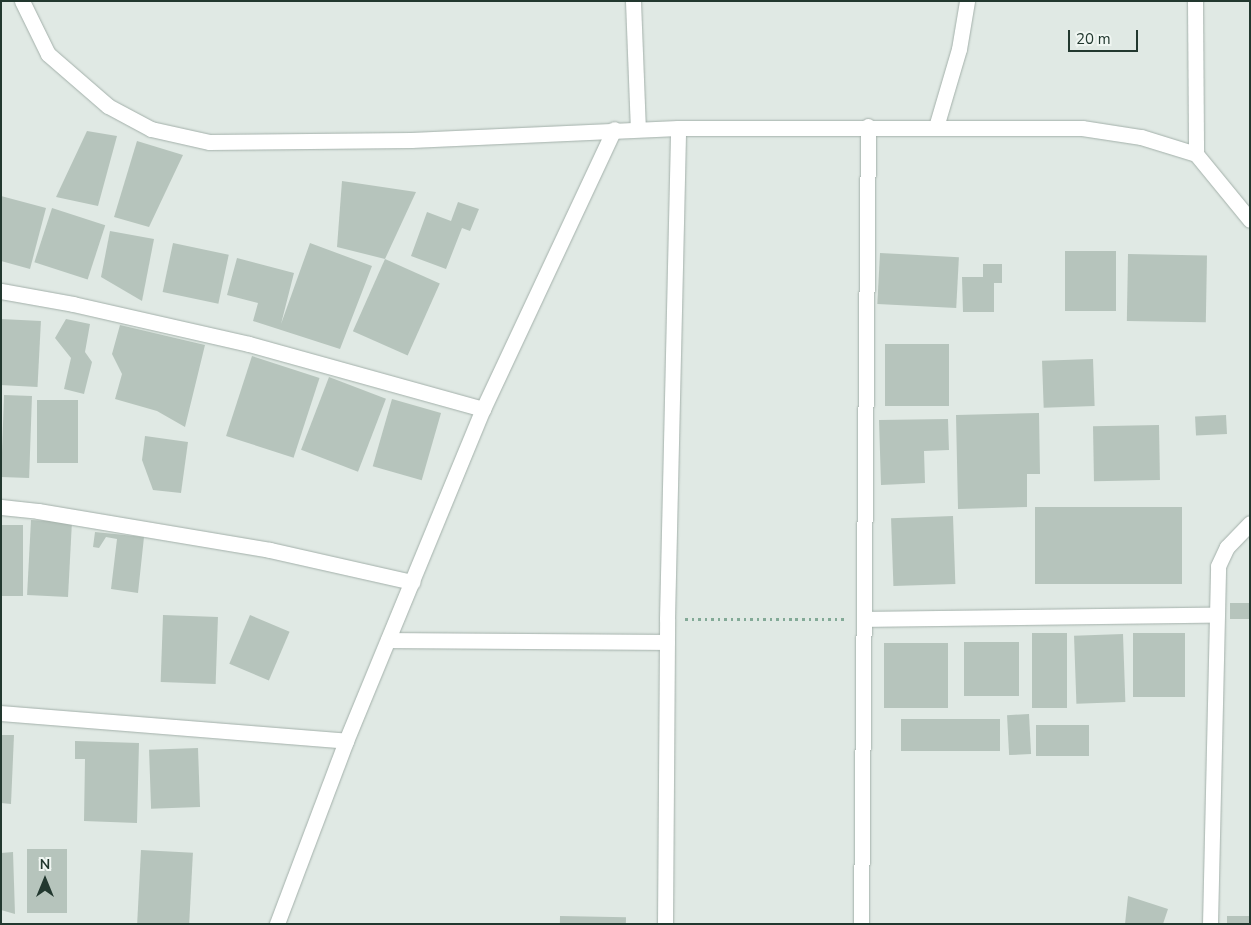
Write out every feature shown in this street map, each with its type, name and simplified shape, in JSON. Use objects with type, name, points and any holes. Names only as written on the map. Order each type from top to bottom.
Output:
[{"type":"street","points":[[22,1],[48,54],[108,106],[151,129],[209,142],[411,140],[678,128],[868,126],[1082,128],[1141,137],[1196,154],[1250,220]]},
{"type":"street","points":[[633,1],[638,129]]},
{"type":"street","points":[[936,127],[959,49],[967,1]]},
{"type":"street","points":[[1195,1],[1196,154]]},
{"type":"street","points":[[861,924],[868,126]]},
{"type":"street","points":[[665,924],[667,619],[678,128]]},
{"type":"street","points":[[277,924],[346,741],[483,409],[614,130]]},
{"type":"street","points":[[1,291],[73,304],[249,344],[483,409]]},
{"type":"street","points":[[1,507],[38,511],[270,550],[412,582]]},
{"type":"street","points":[[1210,924],[1218,566],[1227,547],[1250,523]]},
{"type":"street","points":[[865,619],[1216,615]]},
{"type":"street","points":[[388,640],[667,642]]},
{"type":"street","points":[[1,713],[346,741]]},
{"type":"path","points":[[667,619],[865,619]]},
{"type":"building","points":[[87,131],[117,136],[98,206],[56,197]]},
{"type":"building","points":[[137,141],[183,155],[149,227],[114,217]]},
{"type":"building","points":[[342,181],[416,192],[385,259],[337,247]]},
{"type":"building","points":[[1,196],[46,208],[30,269],[1,261]]},
{"type":"building","points":[[458,202],[479,209],[470,231],[462,228],[446,269],[411,256],[427,212],[451,221]]},
{"type":"building","points":[[52,208],[105,225],[88,280],[34,262]]},
{"type":"building","points":[[110,231],[154,239],[142,301],[101,277]]},
{"type":"building","points":[[173,243],[229,255],[218,304],[163,292]]},
{"type":"building","points":[[310,243],[372,266],[340,349],[253,321],[258,303],[227,295],[237,258],[294,273],[281,324]]},
{"type":"building","points":[[1065,251],[1116,251],[1116,311],[1065,311]]},
{"type":"building","points":[[880,253],[959,257],[956,308],[877,304]]},
{"type":"building","points":[[1128,254],[1207,255],[1206,322],[1127,321]]},
{"type":"building","points":[[385,259],[440,283],[408,356],[353,331]]},
{"type":"building","points":[[983,264],[1002,264],[1002,283],[994,283],[994,312],[963,312],[962,277],[983,277]]},
{"type":"building","points":[[1,319],[41,321],[37,387],[1,385]]},
{"type":"building","points":[[66,319],[90,324],[85,352],[92,362],[84,394],[64,389],[71,358],[55,338]]},
{"type":"building","points":[[120,325],[205,345],[185,427],[157,411],[115,399],[122,374],[112,354]]},
{"type":"building","points":[[885,344],[949,344],[949,406],[885,406]]},
{"type":"building","points":[[252,356],[320,378],[294,458],[226,436]]},
{"type":"building","points":[[1093,359],[1095,406],[1044,408],[1042,361]]},
{"type":"building","points":[[329,377],[386,399],[358,472],[301,450]]},
{"type":"building","points":[[4,395],[32,396],[29,478],[1,477]]},
{"type":"building","points":[[392,399],[441,413],[422,480],[373,466]]},
{"type":"building","points":[[37,400],[78,400],[78,463],[37,463]]},
{"type":"building","points":[[1039,413],[1040,474],[1027,474],[1027,507],[958,509],[956,415]]},
{"type":"building","points":[[1226,415],[1227,434],[1196,436],[1195,417]]},
{"type":"building","points":[[948,419],[949,450],[924,451],[925,483],[881,485],[879,420]]},
{"type":"building","points":[[1159,425],[1160,480],[1094,481],[1093,426]]},
{"type":"building","points":[[145,436],[188,442],[181,493],[153,490],[142,460]]},
{"type":"building","points":[[1035,507],[1182,507],[1182,584],[1035,584]]},
{"type":"building","points":[[953,516],[955,584],[893,586],[891,518]]},
{"type":"building","points":[[31,520],[72,522],[68,597],[27,595]]},
{"type":"building","points":[[1,525],[23,525],[23,596],[1,596]]},
{"type":"building","points":[[95,532],[144,537],[138,593],[111,589],[117,539],[106,537],[99,548],[93,547]]},
{"type":"building","points":[[1230,603],[1250,603],[1250,619],[1230,619]]},
{"type":"building","points":[[163,615],[218,617],[216,684],[161,682]]},
{"type":"building","points":[[250,615],[290,632],[269,681],[229,664]]},
{"type":"building","points":[[1032,633],[1067,633],[1067,708],[1032,708]]},
{"type":"building","points":[[1133,633],[1185,633],[1185,697],[1133,697]]},
{"type":"building","points":[[1123,634],[1125,702],[1076,704],[1074,636]]},
{"type":"building","points":[[964,642],[1019,642],[1019,696],[964,696]]},
{"type":"building","points":[[884,643],[948,643],[948,708],[884,708]]},
{"type":"building","points":[[1029,714],[1031,754],[1009,755],[1007,715]]},
{"type":"building","points":[[901,719],[1000,719],[1000,751],[901,751]]},
{"type":"building","points":[[1036,725],[1089,725],[1089,756],[1036,756]]},
{"type":"building","points":[[1,735],[14,735],[11,804],[1,803]]},
{"type":"building","points":[[75,741],[139,743],[137,823],[84,821],[85,759],[75,759]]},
{"type":"building","points":[[198,748],[200,807],[151,809],[149,750]]},
{"type":"building","points":[[27,849],[67,849],[67,913],[27,913]]},
{"type":"building","points":[[141,850],[193,853],[189,924],[137,924]]},
{"type":"building","points":[[13,852],[15,914],[1,910],[1,853]]},
{"type":"building","points":[[1128,896],[1168,909],[1163,924],[1125,924]]},
{"type":"building","points":[[560,916],[626,917],[626,924],[560,924]]},
{"type":"building","points":[[1227,916],[1250,916],[1250,924],[1227,924]]}]
